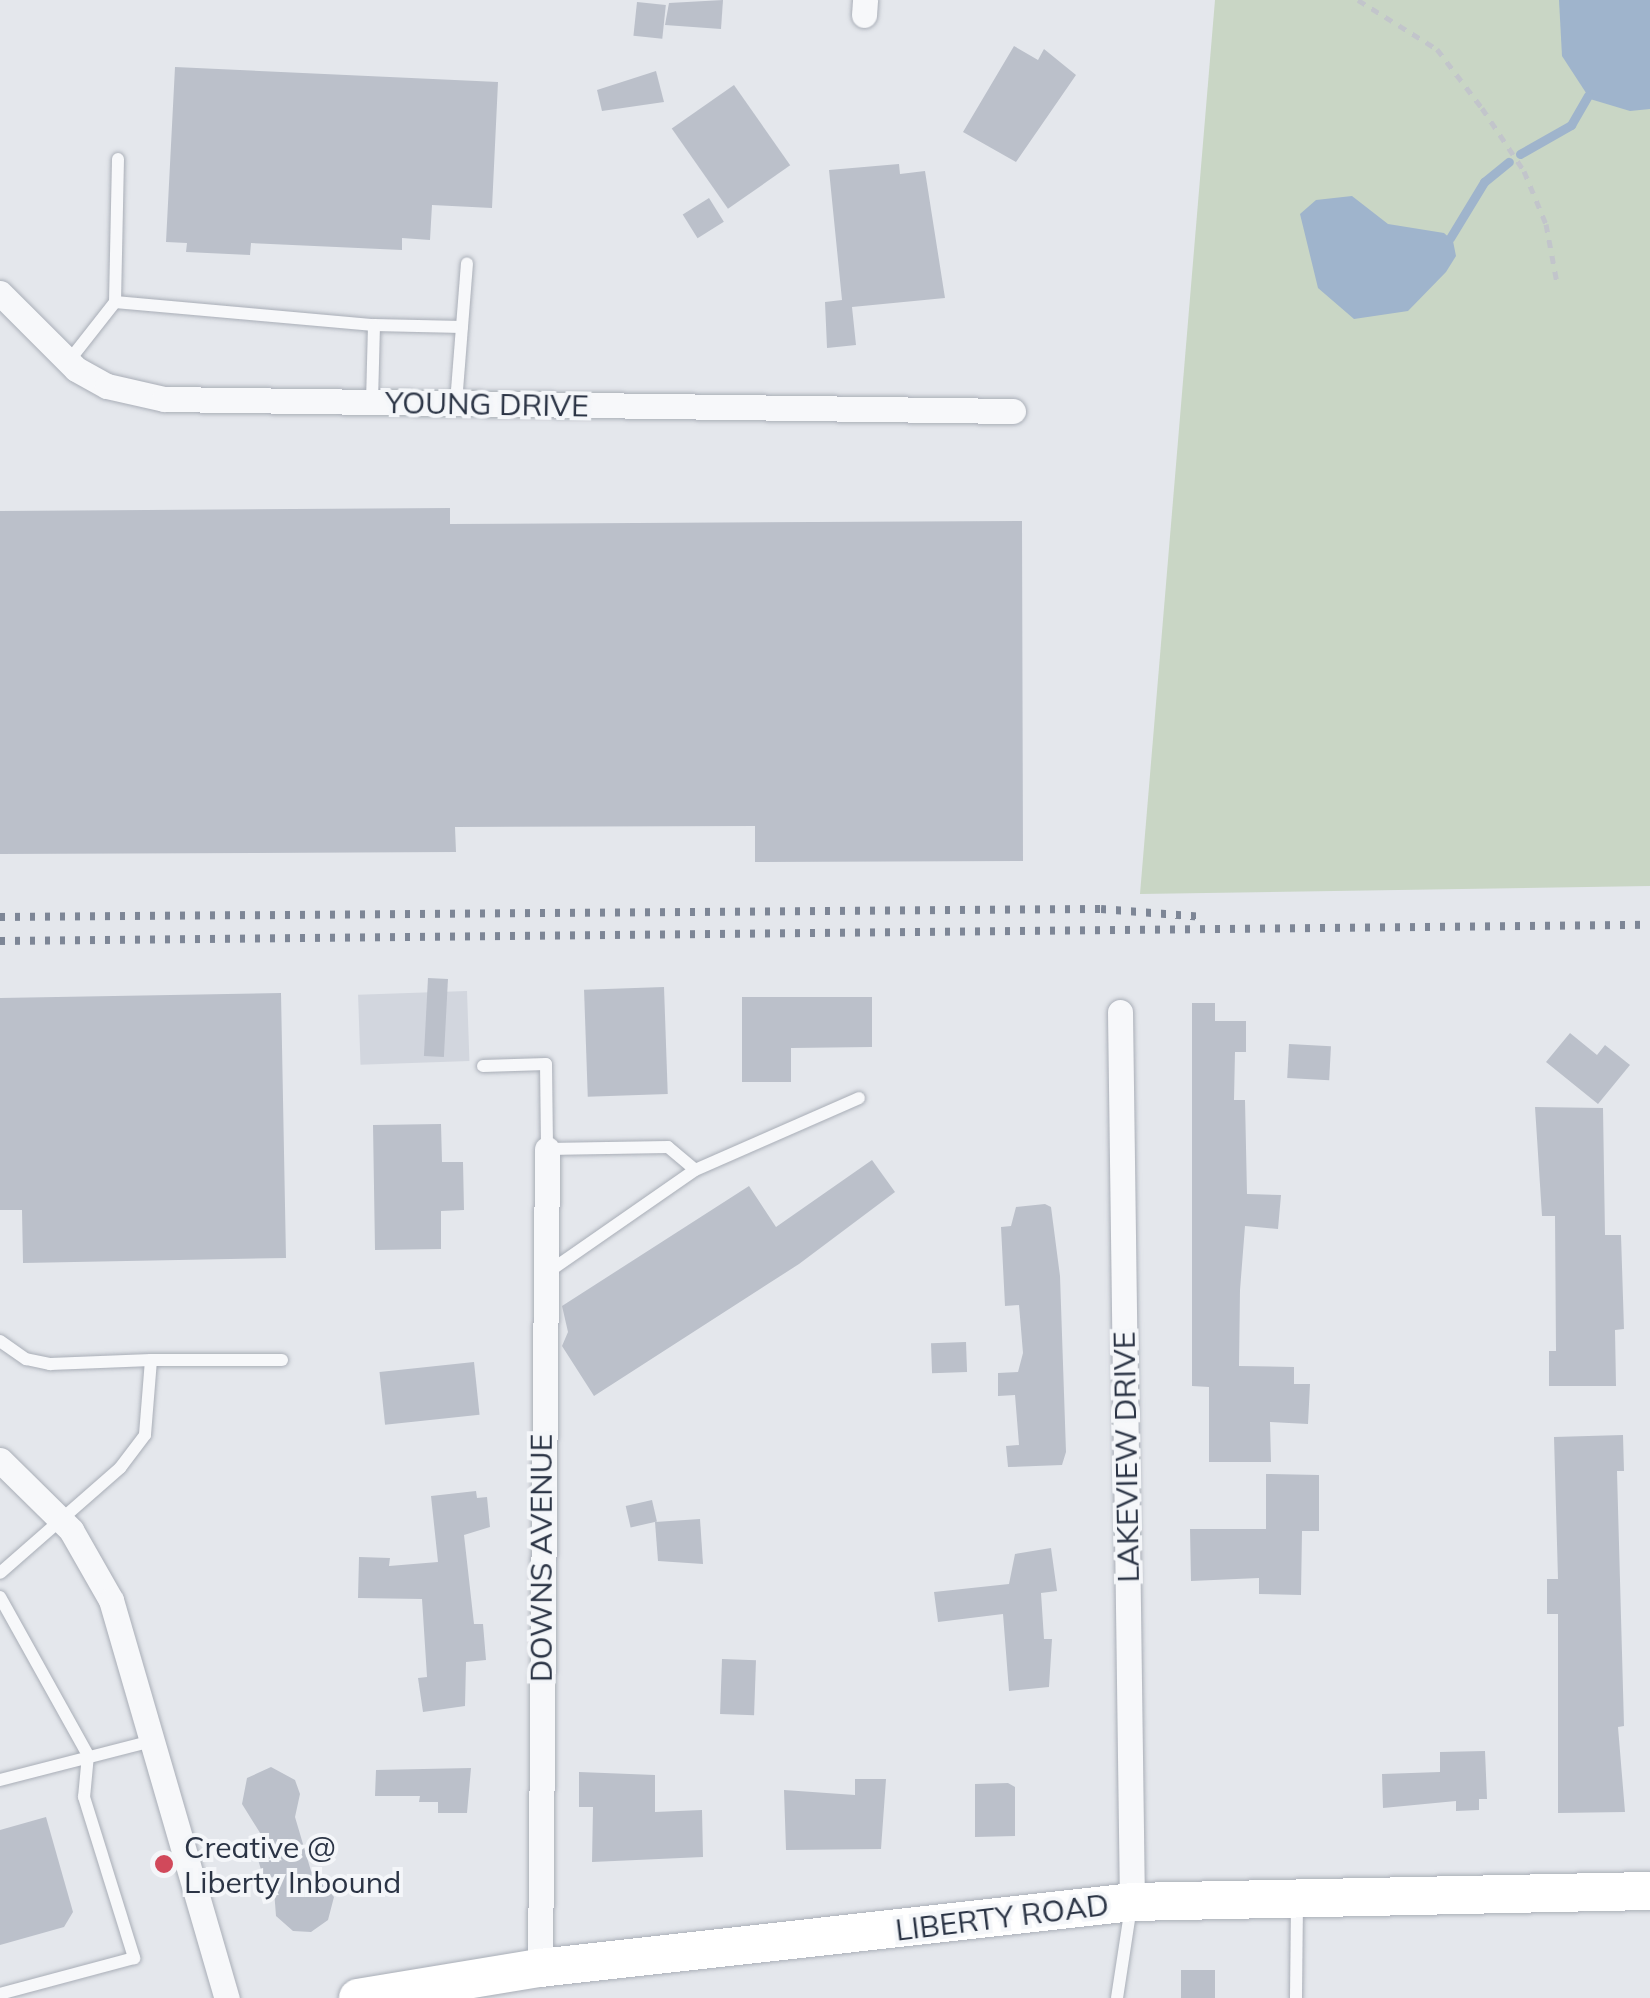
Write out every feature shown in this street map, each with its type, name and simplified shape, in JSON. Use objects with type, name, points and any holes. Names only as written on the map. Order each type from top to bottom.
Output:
[{"type":"main road","name":"LIBERTY ROAD","points":[[358,1998],[489,1987],[540,1968],[1132,1902],[1297,1894],[1650,1890]]},
{"type":"street","name":"YOUNG DRIVE","points":[[0,293],[68,362],[107,386],[164,399],[1013,411]]},
{"type":"street","name":"LAKEVIEW DRIVE","points":[[1120,1012],[1132,1902]]},
{"type":"street","name":"DOWNS AVENUE","points":[[540,1968],[542,1276],[547,1149]]},
{"type":"street","points":[[0,1460],[62,1520],[111,1600],[226,1998]]},
{"type":"lane","points":[[68,362],[115,302],[118,159]]},
{"type":"lane","points":[[456,403],[467,263]]},
{"type":"lane","points":[[115,302],[374,325],[462,327]]},
{"type":"lane","points":[[372,402],[374,325]]},
{"type":"lane","points":[[482,1066],[546,1064],[547,1149],[668,1147],[695,1170]]},
{"type":"lane","points":[[542,1276],[695,1170],[859,1098]]},
{"type":"lane","points":[[0,1341],[26,1359],[50,1364],[282,1360]]},
{"type":"lane","points":[[0,1573],[120,1468],[145,1434],[151,1360]]},
{"type":"lane","points":[[0,1597],[88,1754],[84,1797],[134,1958],[0,1994]]},
{"type":"lane","points":[[0,1780],[152,1740]]},
{"type":"lane","points":[[1296,1998],[1297,1894]]},
{"type":"lane","points":[[1117,1998],[1132,1902]]},
{"type":"path","points":[[1358,0],[1436,50],[1482,108],[1524,171],[1546,224],[1556,284]]},
{"type":"shaded area","points":[[467,991],[469,1061],[361,1065],[358,995]]},
{"type":"green space","points":[[1215,0],[1650,0],[1650,886],[1140,894]]},
{"type":"water","points":[[1559,0],[1650,0],[1650,109],[1630,111],[1590,99],[1562,56]]},
{"type":"water","points":[[1352,196],[1388,224],[1444,233],[1453,241],[1456,256],[1446,272],[1408,311],[1354,319],[1318,288],[1300,214],[1316,200]]},
{"type":"building","points":[[723,0],[721,29],[665,25],[669,3]]},
{"type":"building","points":[[637,2],[666,5],[662,39],[633,36]]},
{"type":"building","points":[[1014,46],[1038,60],[1044,49],[1076,75],[1016,162],[963,132]]},
{"type":"building","points":[[175,67],[498,82],[492,208],[432,205],[430,240],[402,238],[402,250],[251,243],[250,255],[186,252],[187,243],[166,242]]},
{"type":"building","points":[[656,71],[664,102],[602,111],[597,90]]},
{"type":"building","points":[[734,85],[790,165],[728,209],[672,129]]},
{"type":"building","points":[[899,164],[900,174],[925,171],[945,298],[852,307],[856,345],[827,348],[825,302],[842,300],[829,170]]},
{"type":"building","points":[[709,198],[724,222],[698,238],[683,214]]},
{"type":"building","points":[[450,508],[450,524],[1022,521],[1023,861],[755,862],[755,826],[455,827],[456,852],[0,854],[0,511]]},
{"type":"building","points":[[428,978],[448,979],[444,1057],[424,1056]]},
{"type":"building","points":[[664,987],[668,1094],[588,1097],[584,990]]},
{"type":"building","points":[[281,993],[286,1258],[23,1263],[22,1210],[0,1210],[0,998]]},
{"type":"building","points":[[742,997],[872,997],[872,1047],[791,1048],[791,1082],[742,1082]]},
{"type":"building","points":[[1192,1003],[1215,1003],[1215,1021],[1246,1021],[1246,1052],[1235,1052],[1234,1100],[1245,1100],[1247,1194],[1281,1195],[1278,1229],[1245,1226],[1240,1290],[1239,1366],[1294,1367],[1294,1384],[1310,1384],[1308,1424],[1270,1422],[1271,1462],[1209,1462],[1209,1387],[1192,1386]]},
{"type":"building","points":[[1570,1033],[1597,1055],[1605,1045],[1630,1065],[1598,1104],[1546,1062]]},
{"type":"building","points":[[1289,1044],[1331,1046],[1329,1080],[1287,1078]]},
{"type":"building","points":[[1535,1107],[1603,1108],[1605,1235],[1621,1235],[1624,1329],[1615,1330],[1616,1386],[1549,1386],[1549,1351],[1556,1351],[1555,1216],[1542,1216]]},
{"type":"building","points":[[441,1124],[442,1162],[463,1162],[464,1210],[441,1211],[441,1249],[375,1250],[373,1125]]},
{"type":"building","points":[[872,1160],[895,1192],[799,1264],[594,1396],[562,1346],[568,1332],[562,1306],[749,1186],[776,1227]]},
{"type":"building","points":[[1016,1207],[1051,1207],[1060,1276],[1066,1452],[1062,1465],[1008,1467],[1006,1446],[1019,1445],[1015,1395],[998,1396],[998,1373],[1018,1372],[1023,1353],[1019,1305],[1005,1306],[1001,1227],[1011,1226]]},
{"type":"building","points":[[966,1342],[967,1372],[932,1373],[931,1343]]},
{"type":"building","points":[[474,1362],[480,1415],[385,1425],[380,1372]]},
{"type":"building","points":[[1623,1435],[1624,1471],[1617,1471],[1624,1726],[1618,1727],[1625,1812],[1558,1813],[1558,1614],[1547,1614],[1547,1579],[1558,1579],[1554,1437]]},
{"type":"building","points":[[1266,1474],[1319,1475],[1319,1531],[1302,1531],[1301,1595],[1259,1594],[1259,1578],[1191,1581],[1190,1529],[1266,1529]]},
{"type":"building","points":[[476,1491],[477,1498],[487,1497],[490,1527],[464,1535],[474,1624],[483,1624],[486,1660],[466,1662],[465,1706],[423,1712],[418,1678],[427,1677],[422,1599],[358,1598],[359,1557],[390,1558],[389,1566],[438,1562],[431,1496]]},
{"type":"building","points":[[652,1500],[657,1521],[631,1528],[626,1506]]},
{"type":"building","points":[[700,1519],[703,1564],[658,1561],[655,1522]]},
{"type":"building","points":[[1051,1548],[1057,1591],[1041,1593],[1044,1639],[1052,1639],[1049,1687],[1009,1691],[1003,1614],[938,1622],[934,1592],[1009,1584],[1015,1554]]},
{"type":"building","points":[[722,1659],[756,1660],[754,1715],[720,1714]]},
{"type":"building","points":[[1485,1751],[1487,1799],[1479,1799],[1479,1810],[1456,1811],[1456,1801],[1383,1808],[1382,1774],[1440,1772],[1440,1752]]},
{"type":"building","points":[[271,1767],[295,1780],[300,1794],[295,1817],[311,1871],[334,1897],[328,1920],[311,1932],[293,1931],[276,1916],[273,1877],[264,1880],[252,1839],[262,1836],[242,1804],[247,1778]]},
{"type":"building","points":[[471,1768],[467,1813],[438,1813],[438,1802],[419,1802],[420,1796],[375,1796],[376,1770]]},
{"type":"building","points":[[579,1772],[655,1775],[655,1812],[702,1810],[703,1857],[592,1862],[593,1807],[579,1807]]},
{"type":"building","points":[[855,1779],[886,1779],[881,1849],[786,1850],[784,1790],[855,1795]]},
{"type":"building","points":[[1008,1783],[1015,1787],[1015,1836],[975,1837],[975,1784]]},
{"type":"building","points":[[46,1817],[73,1912],[64,1927],[0,1945],[0,1830]]},
{"type":"building","points":[[1181,1970],[1215,1970],[1215,1998],[1181,1998]]},
{"type":"waterway","points":[[1520,154],[1571,125],[1588,95]]},
{"type":"waterway","points":[[1450,238],[1484,182],[1509,162]]},
{"type":"railway","points":[[0,917],[1101,909],[1204,917]]},
{"type":"railway","points":[[0,941],[1650,925]]},
{"type":"place","name":"Creative @ Liberty Inbound","points":[[164,1864]]}]
